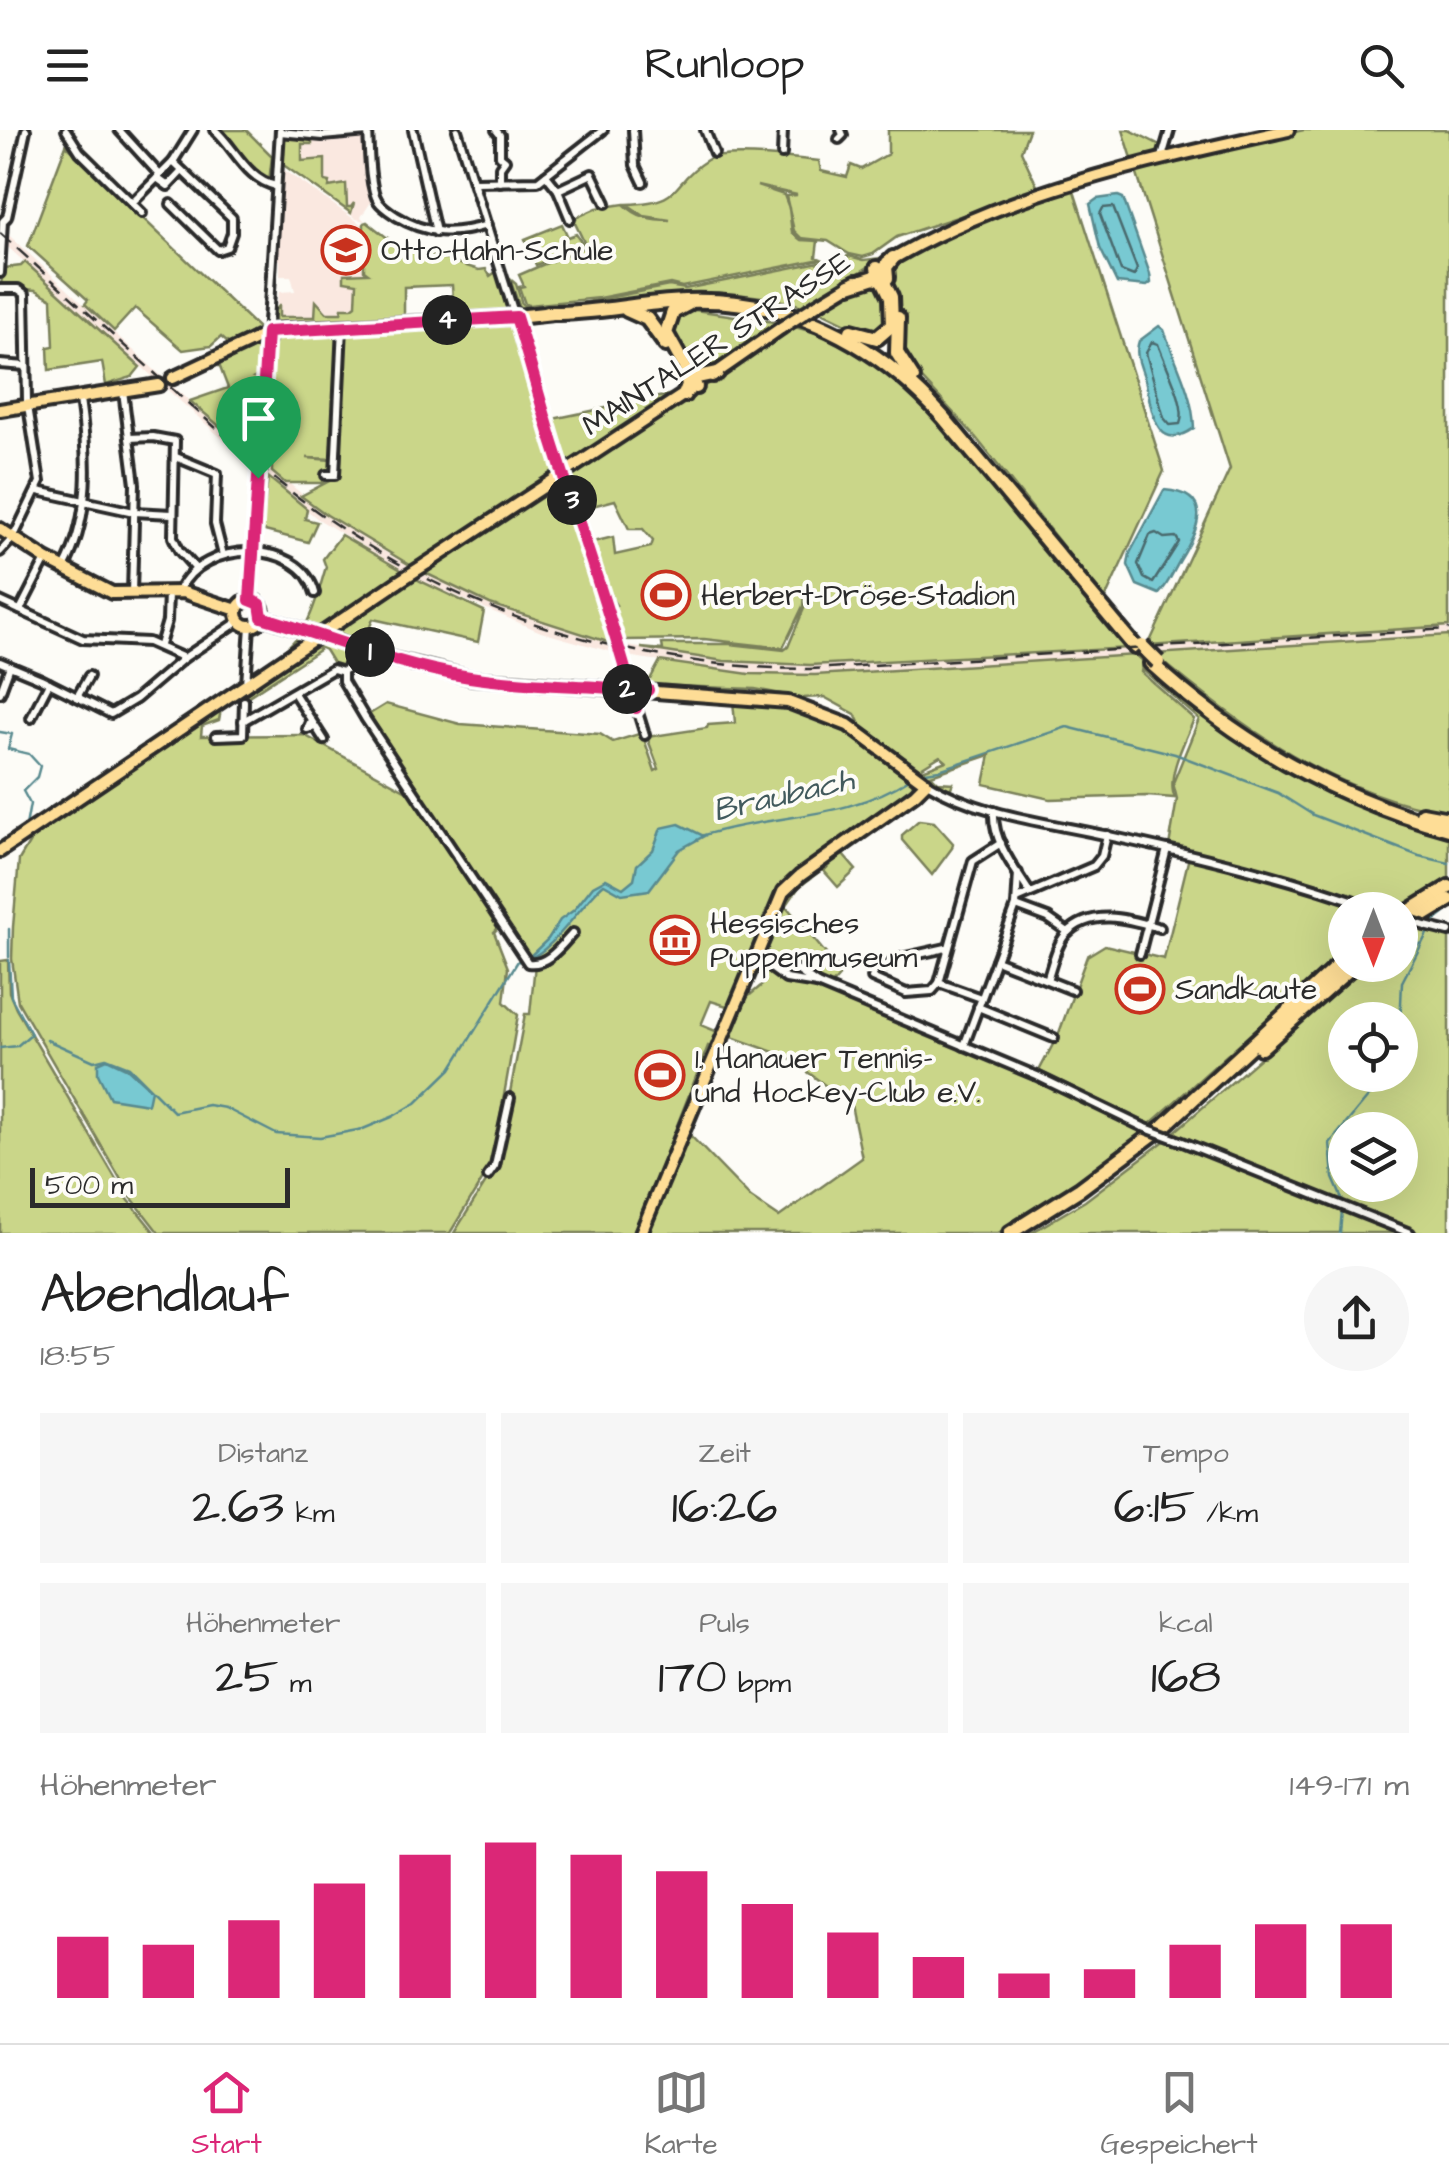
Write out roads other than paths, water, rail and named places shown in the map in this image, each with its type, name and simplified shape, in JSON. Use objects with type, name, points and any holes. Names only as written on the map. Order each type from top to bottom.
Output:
[{"type":"highway","points":[[850,285],[875,277],[894,263]]},
{"type":"highway","points":[[516,317],[633,300],[709,295],[778,305],[872,338],[888,330],[894,312],[894,263]]},
{"type":"highway","points":[[894,263],[896,354],[1138,646]]},
{"type":"highway","points":[[604,311],[673,302],[722,301],[758,306],[810,321],[870,350],[943,416],[1138,646],[1214,716],[1282,760],[1367,802],[1449,829]]},
{"type":"highway","points":[[689,383],[668,340],[668,322],[681,306],[722,301]]},
{"type":"highway","points":[[548,313],[627,310],[644,316],[689,383]]},
{"type":"highway","points":[[841,327],[915,380]]},
{"type":"highway","points":[[689,383],[717,372]]},
{"type":"highway","points":[[1155,662],[1225,718],[1299,764],[1390,805],[1449,819]]},
{"type":"highway","points":[[1418,906],[1449,887]]},
{"type":"highway","points":[[1418,919],[1449,900]]},
{"type":"highway","points":[[1010,1233],[1080,1189],[1164,1126],[1328,974]]},
{"type":"highway","points":[[1022,1233],[1148,1148],[1335,982]]},
{"type":"main road","points":[[894,263],[1059,187],[1162,158],[1288,130]]},
{"type":"main road","name":"MAINTALER STRASSE","points":[[717,372],[850,285]]},
{"type":"main road","points":[[173,378],[267,332],[516,317]]},
{"type":"main road","name":"MAINTALER STRASSE","points":[[0,850],[563,473],[689,383]]},
{"type":"main road","points":[[0,410],[159,385]]},
{"type":"main road","points":[[0,528],[46,559],[112,593],[174,591],[242,619],[262,617],[360,650],[472,678],[770,698],[811,708],[856,730],[926,782],[912,797],[786,888],[759,961],[641,1233]]},
{"type":"main road","points":[[242,619],[241,603],[250,600],[260,604],[262,617]]},
{"type":"main road","points":[[338,623],[338,642]]},
{"type":"main road","points":[[300,630],[301,647]]},
{"type":"street","points":[[0,273],[4,253],[2,221],[7,217],[26,130]]},
{"type":"street","points":[[66,130],[80,152],[142,213]]},
{"type":"street","points":[[118,130],[168,186],[182,171]]},
{"type":"street","points":[[132,204],[172,162],[193,130]]},
{"type":"street","points":[[215,130],[246,167],[276,186]]},
{"type":"street","points":[[414,130],[436,232]]},
{"type":"street","points":[[458,130],[645,735]]},
{"type":"street","points":[[496,130],[500,136],[500,156],[505,160],[500,167],[500,182]]},
{"type":"street","points":[[474,182],[535,182],[603,130]]},
{"type":"street","points":[[633,130],[635,165],[643,182]]},
{"type":"street","points":[[705,130],[714,153]]},
{"type":"street","points":[[782,130],[782,154]]},
{"type":"street","points":[[1162,158],[1170,130]]},
{"type":"street","points":[[250,600],[280,131],[322,136],[368,131],[377,200],[408,222],[436,232],[458,233],[487,225]]},
{"type":"street","points":[[1166,146],[1180,154]]},
{"type":"street","points":[[171,204],[218,250],[226,247],[232,233],[232,218],[172,162]]},
{"type":"street","points":[[558,190],[577,185],[592,174],[606,203]]},
{"type":"street","points":[[546,176],[558,190],[570,219]]},
{"type":"street","points":[[0,290],[18,289],[25,294],[27,404],[40,479],[38,491],[13,538],[0,552]]},
{"type":"street","points":[[326,475],[335,475],[342,326]]},
{"type":"street","points":[[0,364],[26,366]]},
{"type":"street","points":[[122,391],[134,512],[132,594]]},
{"type":"street","points":[[64,568],[77,542],[84,502],[86,440],[80,397]]},
{"type":"street","points":[[129,438],[173,440],[175,544],[194,568]]},
{"type":"street","points":[[176,458],[217,474],[215,524],[223,555]]},
{"type":"street","points":[[38,491],[134,512],[172,514]]},
{"type":"street","points":[[160,646],[174,591],[194,568],[223,555],[253,552],[275,556],[296,566],[310,580],[314,593]]},
{"type":"street","points":[[20,610],[46,559]]},
{"type":"street","points":[[0,600],[88,640],[160,646],[184,658]]},
{"type":"street","points":[[0,662],[113,714],[242,619]]},
{"type":"street","points":[[242,619],[246,684]]},
{"type":"street","points":[[342,672],[360,650]]},
{"type":"street","points":[[0,694],[10,666]]},
{"type":"street","points":[[244,721],[333,670],[342,672]]},
{"type":"street","points":[[342,672],[367,721],[525,958],[538,964],[573,934]]},
{"type":"street","points":[[77,697],[89,676]]},
{"type":"street","points":[[32,718],[50,682]]},
{"type":"street","points":[[636,708],[637,698],[648,690]]},
{"type":"street","points":[[294,693],[324,740]]},
{"type":"street","points":[[216,736],[243,736],[244,701]]},
{"type":"street","points":[[926,782],[948,795],[994,811],[1167,849],[1328,892]]},
{"type":"street","points":[[994,811],[1001,844],[1030,894]]},
{"type":"street","points":[[1016,902],[1094,866],[1102,856],[1107,836]]},
{"type":"street","points":[[946,948],[894,960],[872,976],[876,982],[906,993],[932,992],[939,983],[973,861],[1001,844]]},
{"type":"street","points":[[1140,954],[1167,849]]},
{"type":"street","points":[[964,1046],[1016,902],[1018,873]]},
{"type":"street","points":[[1016,902],[1068,932]]},
{"type":"street","points":[[1047,980],[1068,932],[1107,916],[1160,928]]},
{"type":"street","points":[[1418,924],[1449,932]]},
{"type":"street","points":[[996,960],[1072,990]]},
{"type":"street","points":[[759,961],[791,981],[816,984]]},
{"type":"street","points":[[759,961],[794,968],[816,984],[1143,1126],[1410,1233]]},
{"type":"street","points":[[939,983],[1054,1038]]},
{"type":"street","points":[[488,1176],[495,1166],[510,1098]]},
{"type":"water","points":[[1123,198],[1150,274],[1151,283],[1147,286],[1117,283],[1100,248],[1090,204]]},
{"type":"water","points":[[1159,326],[1164,330],[1190,402],[1194,428],[1180,435],[1170,436],[1157,424],[1138,356],[1139,341]]},
{"type":"water","points":[[1164,490],[1191,499],[1198,516],[1192,537],[1159,594],[1137,585],[1128,565],[1130,553]]},
{"type":"water","points":[[679,824],[704,836],[679,850],[649,890],[622,894],[604,884],[546,947],[528,958],[593,886],[606,879],[623,888],[634,879],[637,865],[653,850],[661,828]]},
{"type":"water","points":[[107,1059],[128,1069],[151,1090],[148,1104],[110,1098],[98,1074],[98,1063]]},
{"type":"waterway","name":"Braubach","points":[[919,773],[939,770],[1067,727],[1175,754],[1278,793],[1313,815],[1419,856],[1449,863]]},
{"type":"waterway","points":[[0,732],[12,734],[8,749],[29,754],[40,766],[37,777],[23,791],[30,804],[26,826],[9,838]]},
{"type":"waterway","name":"Braubach","points":[[704,835],[836,809],[886,792],[911,778]]},
{"type":"waterway","points":[[1432,923],[1449,910]]},
{"type":"waterway","points":[[9,929],[9,957]]},
{"type":"waterway","points":[[1401,1002],[1402,982],[1429,930]]},
{"type":"waterway","points":[[1418,944],[1422,943]]},
{"type":"waterway","name":"Braubach","points":[[47,1040],[94,1061],[106,1058],[129,1067],[174,1112],[208,1105],[225,1108],[276,1134],[320,1137],[363,1129],[416,1103],[451,1069],[518,961],[524,958]]},
{"type":"waterway","points":[[0,1048],[17,1046],[31,1034],[11,997],[9,960]]},
{"type":"waterway","points":[[1356,1112],[1373,1092]]},
{"type":"waterway","points":[[1340,1233],[1342,1210]]},
{"type":"railway","points":[[0,233],[237,447],[338,526],[447,588],[564,633],[685,660],[810,669],[1449,629]]},
{"type":"place","name":"Otto-Hahn-Schule","points":[[346,250]]},
{"type":"place","name":"Herbert-Dröse-Stadion","points":[[666,595]]},
{"type":"place","name":"Hessisches Puppenmuseum","points":[[675,940]]},
{"type":"place","name":"Sandkaute","points":[[1140,989]]},
{"type":"place","name":"1. Hanauer Tennis- und Hockey-Club e.V.","points":[[660,1075]]}]
